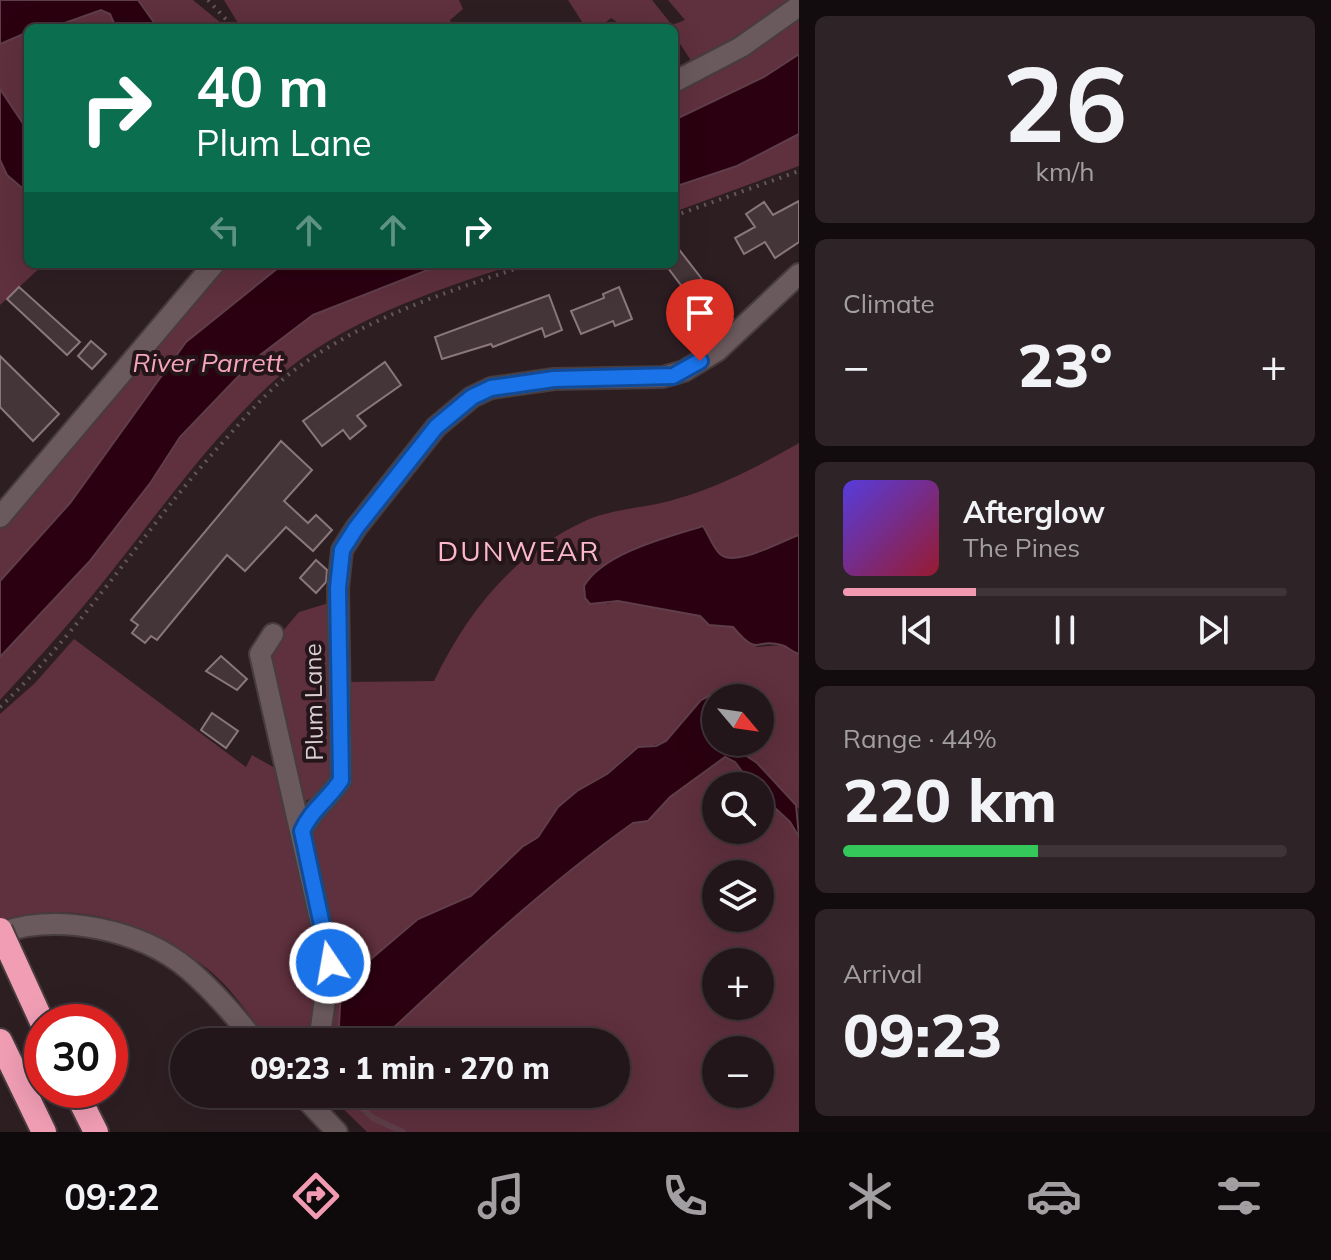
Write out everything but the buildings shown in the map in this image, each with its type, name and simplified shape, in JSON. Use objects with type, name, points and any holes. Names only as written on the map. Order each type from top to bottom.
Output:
[{"type":"highway","points":[[4,931],[34,1004]]},
{"type":"highway","points":[[0,1041],[44,1132]]},
{"type":"highway","points":[[84,1108],[96,1132]]},
{"type":"street","points":[[678,80],[741,47],[799,6]]},
{"type":"street","points":[[0,517],[211,268]]},
{"type":"street","name":"Plum Lane","points":[[302,831],[313,810],[333,793],[341,780],[338,588],[342,550],[436,427],[472,397],[491,388],[554,379],[663,377],[684,371],[717,351],[799,274]]},
{"type":"street","name":"Plum Lane","points":[[273,634],[260,654],[330,963],[321,1028]]},
{"type":"street","points":[[4,931],[53,925],[83,927],[144,943],[186,968],[245,1028]]},
{"type":"street","points":[[314,1108],[337,1132]]},
{"type":"path","points":[[208,0],[230,24]]},
{"type":"path","points":[[678,215],[799,171]]},
{"type":"path","points":[[0,707],[49,655],[175,497],[276,385],[320,353],[392,314],[519,268]]},
{"type":"shaded area","points":[[138,0],[193,0],[222,24],[155,24]]},
{"type":"shaded area","points":[[224,0],[459,0],[463,9],[450,20],[452,24],[239,24]]},
{"type":"shaded area","points":[[568,0],[652,0],[671,24],[620,24],[611,18],[604,24],[583,24]]},
{"type":"shaded area","points":[[668,0],[799,0],[695,67],[679,42],[678,24],[675,24],[685,20]]},
{"type":"shaded area","points":[[101,10],[110,14],[114,24],[51,24]]},
{"type":"shaded area","points":[[799,13],[799,54],[764,77],[678,118],[678,85]]},
{"type":"shaded area","points":[[24,34],[24,125],[0,89],[0,44]]},
{"type":"shaded area","points":[[799,134],[799,166],[678,211],[678,186],[737,166]]},
{"type":"shaded area","points":[[0,160],[7,175],[24,190],[24,268],[40,268],[0,305]]},
{"type":"shaded area","points":[[218,268],[278,268],[186,342],[70,503],[0,581],[0,528]]},
{"type":"shaded area","points":[[433,268],[504,268],[390,309],[331,340],[277,378],[212,445],[87,601],[0,700],[0,657],[89,562],[151,482],[180,437],[255,359],[313,315]]},
{"type":"shaded area","points":[[799,443],[799,535],[736,558],[720,554],[703,526],[604,564],[607,604],[618,601],[700,616],[709,625],[733,627],[757,647],[783,645],[799,654],[799,809],[774,782],[774,772],[762,772],[743,756],[774,756],[774,684],[702,684],[702,699],[666,741],[628,754],[606,774],[577,791],[558,807],[537,837],[522,847],[471,896],[418,919],[351,976],[341,989],[339,1028],[328,1028],[332,1012],[311,828],[332,803],[346,682],[434,681],[478,608],[515,567],[537,549],[587,520],[692,494],[755,467]]},
{"type":"shaded area","points":[[332,602],[336,771],[325,789],[304,802],[270,657],[282,632],[299,612]]},
{"type":"shaded area","points":[[74,639],[246,767],[252,755],[282,772],[323,962],[314,1028],[259,1028],[223,983],[205,967],[140,929],[90,915],[66,913],[37,915],[0,926],[0,714],[35,683]]},
{"type":"shaded area","points":[[725,757],[735,762],[742,772],[704,772]]},
{"type":"shaded area","points":[[702,774],[702,844],[774,844],[774,807],[790,822],[799,837],[799,1132],[367,1132],[342,1108],[630,1108],[630,1028],[394,1028],[538,897],[634,823],[648,821],[670,797]]},
{"type":"water","points":[[0,0],[138,0],[155,24],[114,24],[110,14],[101,10],[62,24],[24,24],[24,34],[0,44]]},
{"type":"water","points":[[799,54],[799,134],[737,166],[678,186],[678,118],[764,77]]},
{"type":"water","points":[[0,89],[24,125],[24,190],[7,175],[0,160]]},
{"type":"water","name":"River Parrett","points":[[278,268],[433,268],[313,315],[255,359],[180,437],[151,482],[89,562],[0,657],[0,581],[70,503],[186,342]]},
{"type":"water","points":[[703,526],[720,554],[736,558],[799,535],[799,654],[772,643],[753,645],[733,627],[709,625],[700,616],[618,601],[590,604],[585,598],[584,586],[606,564],[655,541]]},
{"type":"water","points":[[701,700],[702,756],[746,756],[765,772],[742,772],[735,762],[725,757],[670,797],[648,821],[633,823],[538,897],[393,1028],[339,1028],[341,989],[351,976],[418,919],[471,896],[522,847],[538,837],[558,807],[577,791],[607,774],[638,747],[656,746],[666,741]]},
{"type":"water","points":[[774,781],[796,805],[799,837],[790,822],[774,807]]},
{"type":"waterway","points":[[362,1108],[373,1118],[403,1132]]},
{"type":"district","name":"DUNWEAR","points":[[519,551]]},
{"type":"route","points":[[330,963],[302,831],[313,810],[333,793],[341,780],[338,588],[342,550],[406,462],[436,427],[472,397],[491,388],[515,383],[673,376],[700,361]]}]
